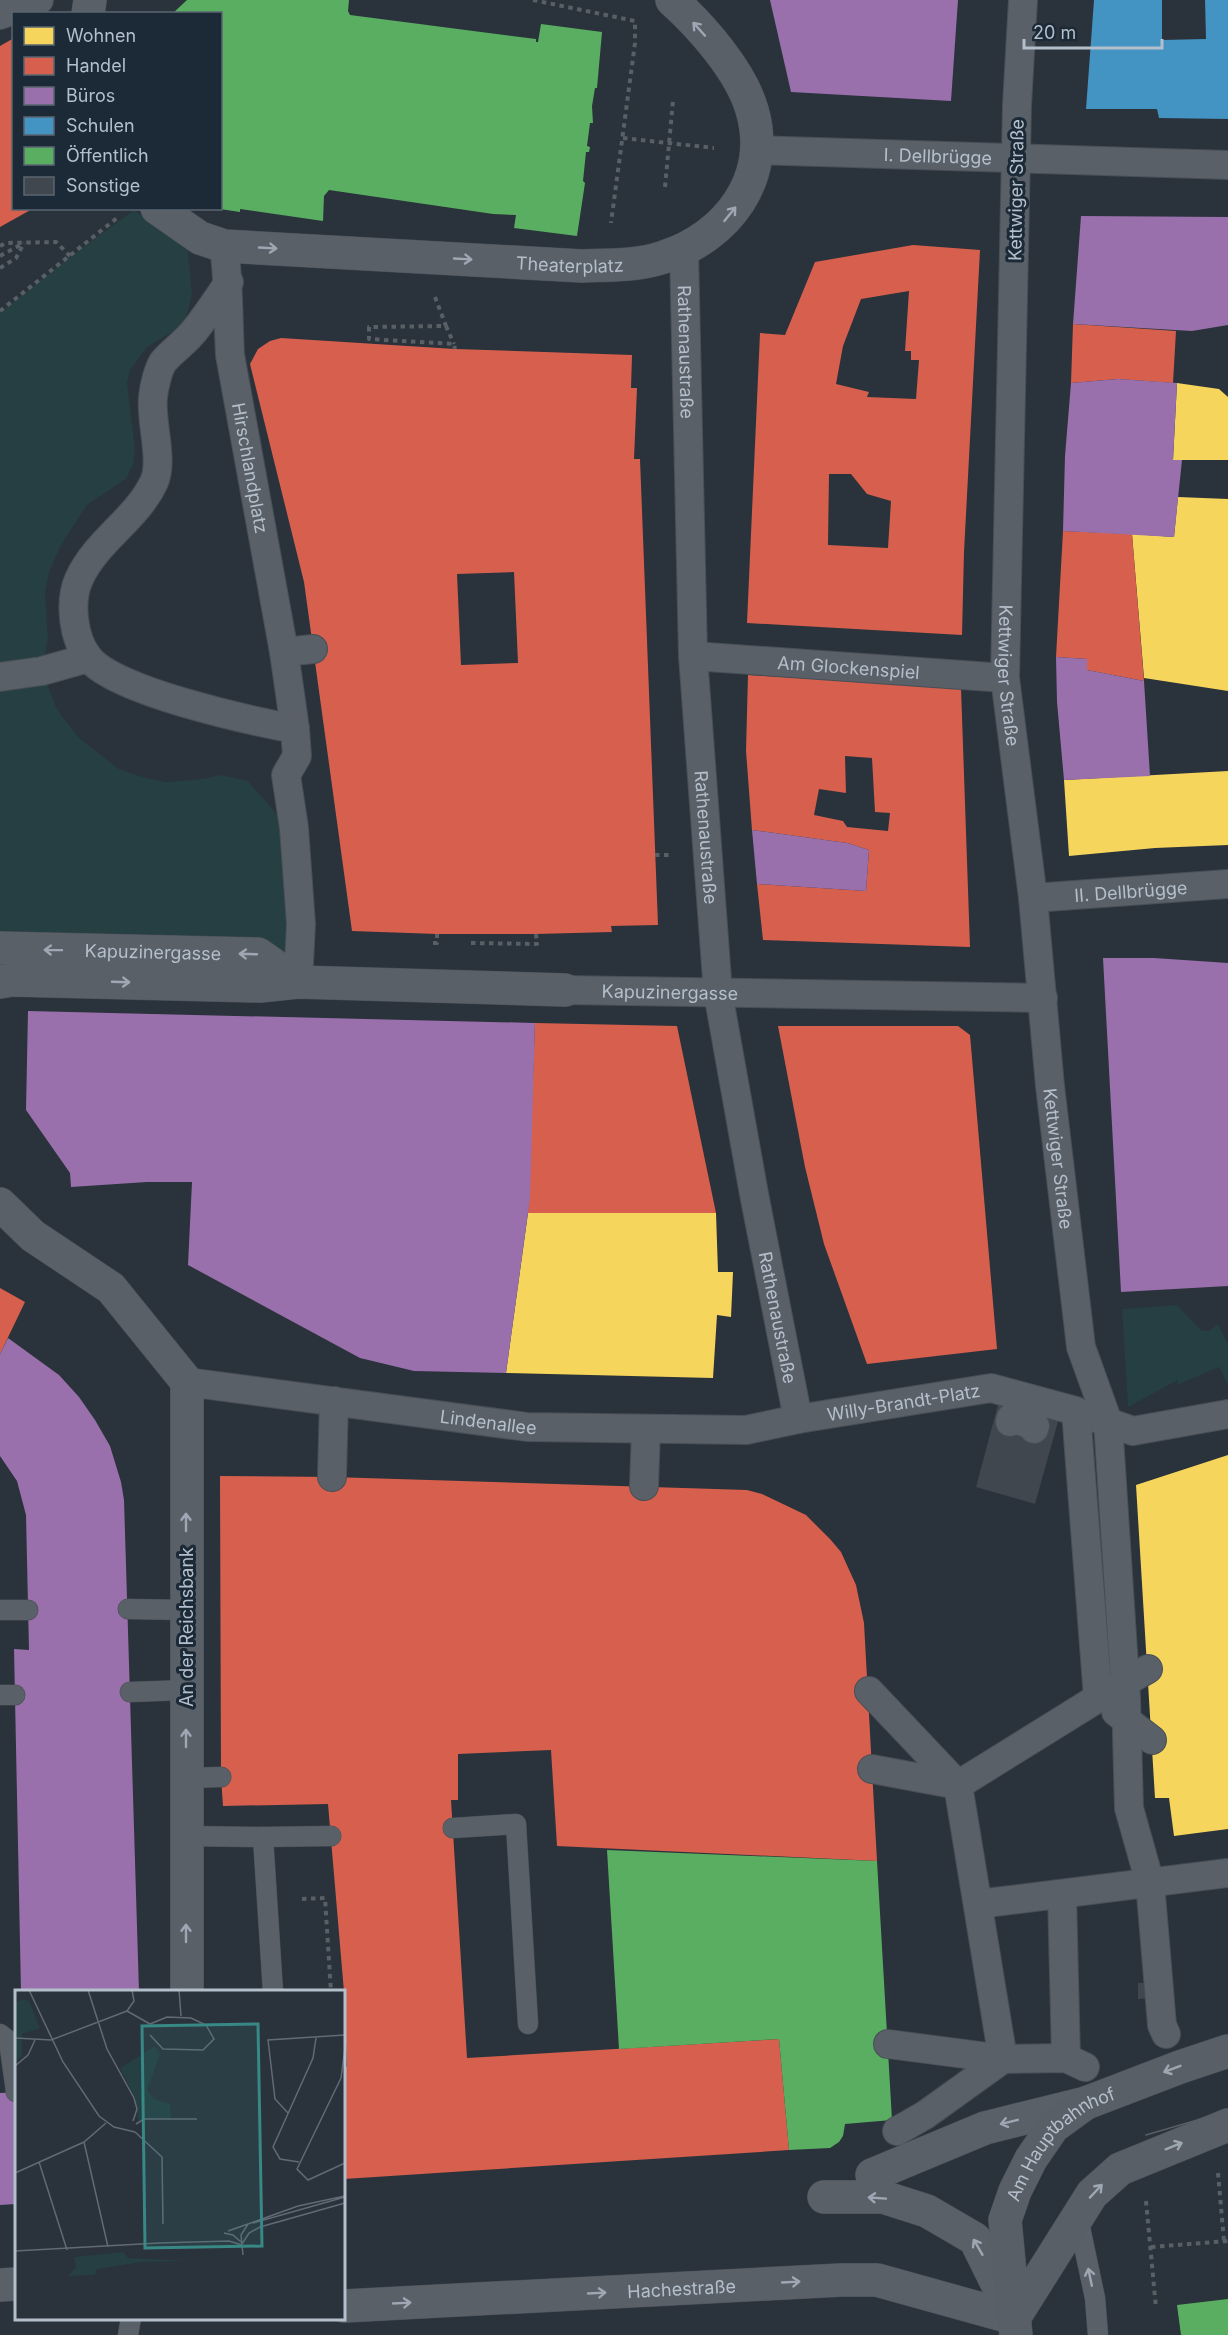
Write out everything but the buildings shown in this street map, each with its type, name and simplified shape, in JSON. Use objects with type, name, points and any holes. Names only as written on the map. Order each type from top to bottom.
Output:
[{"type":"main road","name":"Am Hauptbahnhof","points":[[1009,2329],[1005,2220],[1011,2201],[1031,2159],[1053,2127],[1086,2103],[1228,2051]]},
{"type":"main road","points":[[1009,2329],[1092,2194],[1120,2169],[1228,2125]]},
{"type":"street","points":[[0,15],[39,0]]},
{"type":"street","name":"Theaterplatz","points":[[160,210],[200,238],[224,246],[582,266],[640,263],[684,250],[709,236],[730,216],[742,199],[751,177],[756,150],[756,132],[752,110],[742,85],[705,36],[672,0]]},
{"type":"street","name":"Kettwiger Straße","points":[[1023,0],[1017,105],[1018,157],[1005,678],[1033,898],[1050,1086],[1081,1347],[1121,1427]]},
{"type":"street","name":"I. Dellbrügge","points":[[756,150],[1228,165]]},
{"type":"street","name":"Hirschlandplatz","points":[[224,246],[229,282],[230,355],[284,652],[295,729],[297,756],[286,775],[294,828],[301,924],[298,982]]},
{"type":"street","name":"Rathenaustraße","points":[[684,250],[693,656],[718,993],[798,1419]]},
{"type":"street","points":[[229,282],[194,332],[162,364],[153,398],[157,454],[155,481],[134,511],[105,540],[79,579],[73,607],[80,643],[88,658],[101,669],[130,685],[222,712],[295,729]]},
{"type":"street","points":[[284,652],[313,649]]},
{"type":"street","name":"Am Glockenspiel","points":[[693,656],[1005,678]]},
{"type":"street","points":[[0,677],[42,671],[88,658]]},
{"type":"street","name":"II. Dellbrügge","points":[[1033,898],[1228,884]]},
{"type":"street","name":"Kapuzinergasse","points":[[0,948],[258,954],[298,982]]},
{"type":"street","name":"Kapuzinergasse","points":[[0,982],[12,980],[260,986],[298,982],[565,990],[1043,998]]},
{"type":"street","points":[[0,1204],[33,1236],[111,1288],[187,1382]]},
{"type":"street","name":"Lindenallee","points":[[187,1382],[527,1427],[746,1430],[798,1419]]},
{"type":"street","name":"An der Reichsbank","points":[[187,1382],[187,1990]]},
{"type":"street","name":"Willy-Brandt-Platz","points":[[798,1419],[990,1388],[1023,1421],[1076,1411],[1121,1427]]},
{"type":"street","points":[[332,1477],[334,1401]]},
{"type":"street","points":[[1076,1411],[1098,1698]]},
{"type":"street","points":[[1166,2034],[1162,2025],[1150,1883],[1129,1808],[1134,1696],[1133,1620],[1121,1427],[1228,1414]]},
{"type":"street","points":[[644,1486],[646,1429]]},
{"type":"street","points":[[1085,1530],[1127,1527]]},
{"type":"street","points":[[1089,1576],[1130,1571]]},
{"type":"street","points":[[1092,1620],[1133,1620]]},
{"type":"street","points":[[868,1691],[958,1785],[1003,2059]]},
{"type":"street","points":[[872,1769],[958,1785],[1098,1698],[1134,1696]]},
{"type":"street","points":[[1134,1696],[1152,1740]]},
{"type":"street","points":[[978,1904],[1228,1873]]},
{"type":"street","points":[[888,2044],[1003,2059],[1075,2062],[1062,1894]]},
{"type":"street","points":[[897,2131],[928,2122],[1003,2059]]},
{"type":"street","points":[[872,2175],[985,2128],[1086,2103]]},
{"type":"street","points":[[825,2197],[883,2197],[927,2211],[975,2239],[1009,2329]]},
{"type":"street","name":"Hachestraße","points":[[345,2306],[877,2280],[1009,2329]]},
{"type":"street","points":[[0,2285],[15,2284]]},
{"type":"lane","points":[[128,1609],[186,1610]]},
{"type":"lane","points":[[0,1610],[28,1610]]},
{"type":"lane","points":[[130,1692],[186,1689]]},
{"type":"lane","points":[[186,1778],[221,1777]]},
{"type":"lane","points":[[453,1828],[516,1824],[528,2024]]},
{"type":"lane","points":[[186,1836],[331,1836]]},
{"type":"lane","points":[[263,1837],[273,1990]]},
{"type":"lane","points":[[0,2034],[9,2041],[15,2085]]},
{"type":"lane","points":[[1078,2218],[1095,2298],[1098,2335]]},
{"type":"lane","points":[[128,2335],[131,2320]]},
{"type":"path","points":[[533,0],[635,21],[635,43],[610,234],[611,251],[621,265]]},
{"type":"path","points":[[665,188],[673,101]]},
{"type":"path","points":[[623,138],[709,147]]},
{"type":"path","points":[[0,311],[125,212]]},
{"type":"path","points":[[0,246],[6,243],[56,242],[70,256]]},
{"type":"path","points":[[0,256],[24,243]]},
{"type":"path","points":[[0,268],[16,258],[24,243]]},
{"type":"path","points":[[422,256],[454,346],[369,339],[369,327],[446,326]]},
{"type":"path","points":[[537,934],[537,944]]},
{"type":"path","points":[[488,943],[499,943]]},
{"type":"path","points":[[326,1909],[331,1990]]},
{"type":"path","points":[[1150,2247],[1226,2241],[1217,2162]]},
{"type":"path","points":[[1146,2194],[1156,2308]]},
{"type":"green space","points":[[134,210],[159,229],[187,242],[192,295],[184,325],[147,347],[130,370],[127,383],[135,449],[133,465],[126,479],[87,505],[61,545],[49,572],[45,593],[48,639],[42,671],[56,707],[64,719],[79,738],[119,769],[166,782],[221,775],[248,781],[288,827],[295,978],[0,976],[0,313]]},
{"type":"green space","points":[[1177,1305],[1202,1331],[1209,1331],[1218,1324],[1228,1344],[1228,1385],[1219,1367],[1177,1385],[1178,1380],[1128,1407],[1122,1309]]},
{"type":"tram line","points":[[1136,2089],[1228,2059]]},
{"type":"tram line","points":[[1146,2135],[1228,2111]]}]
